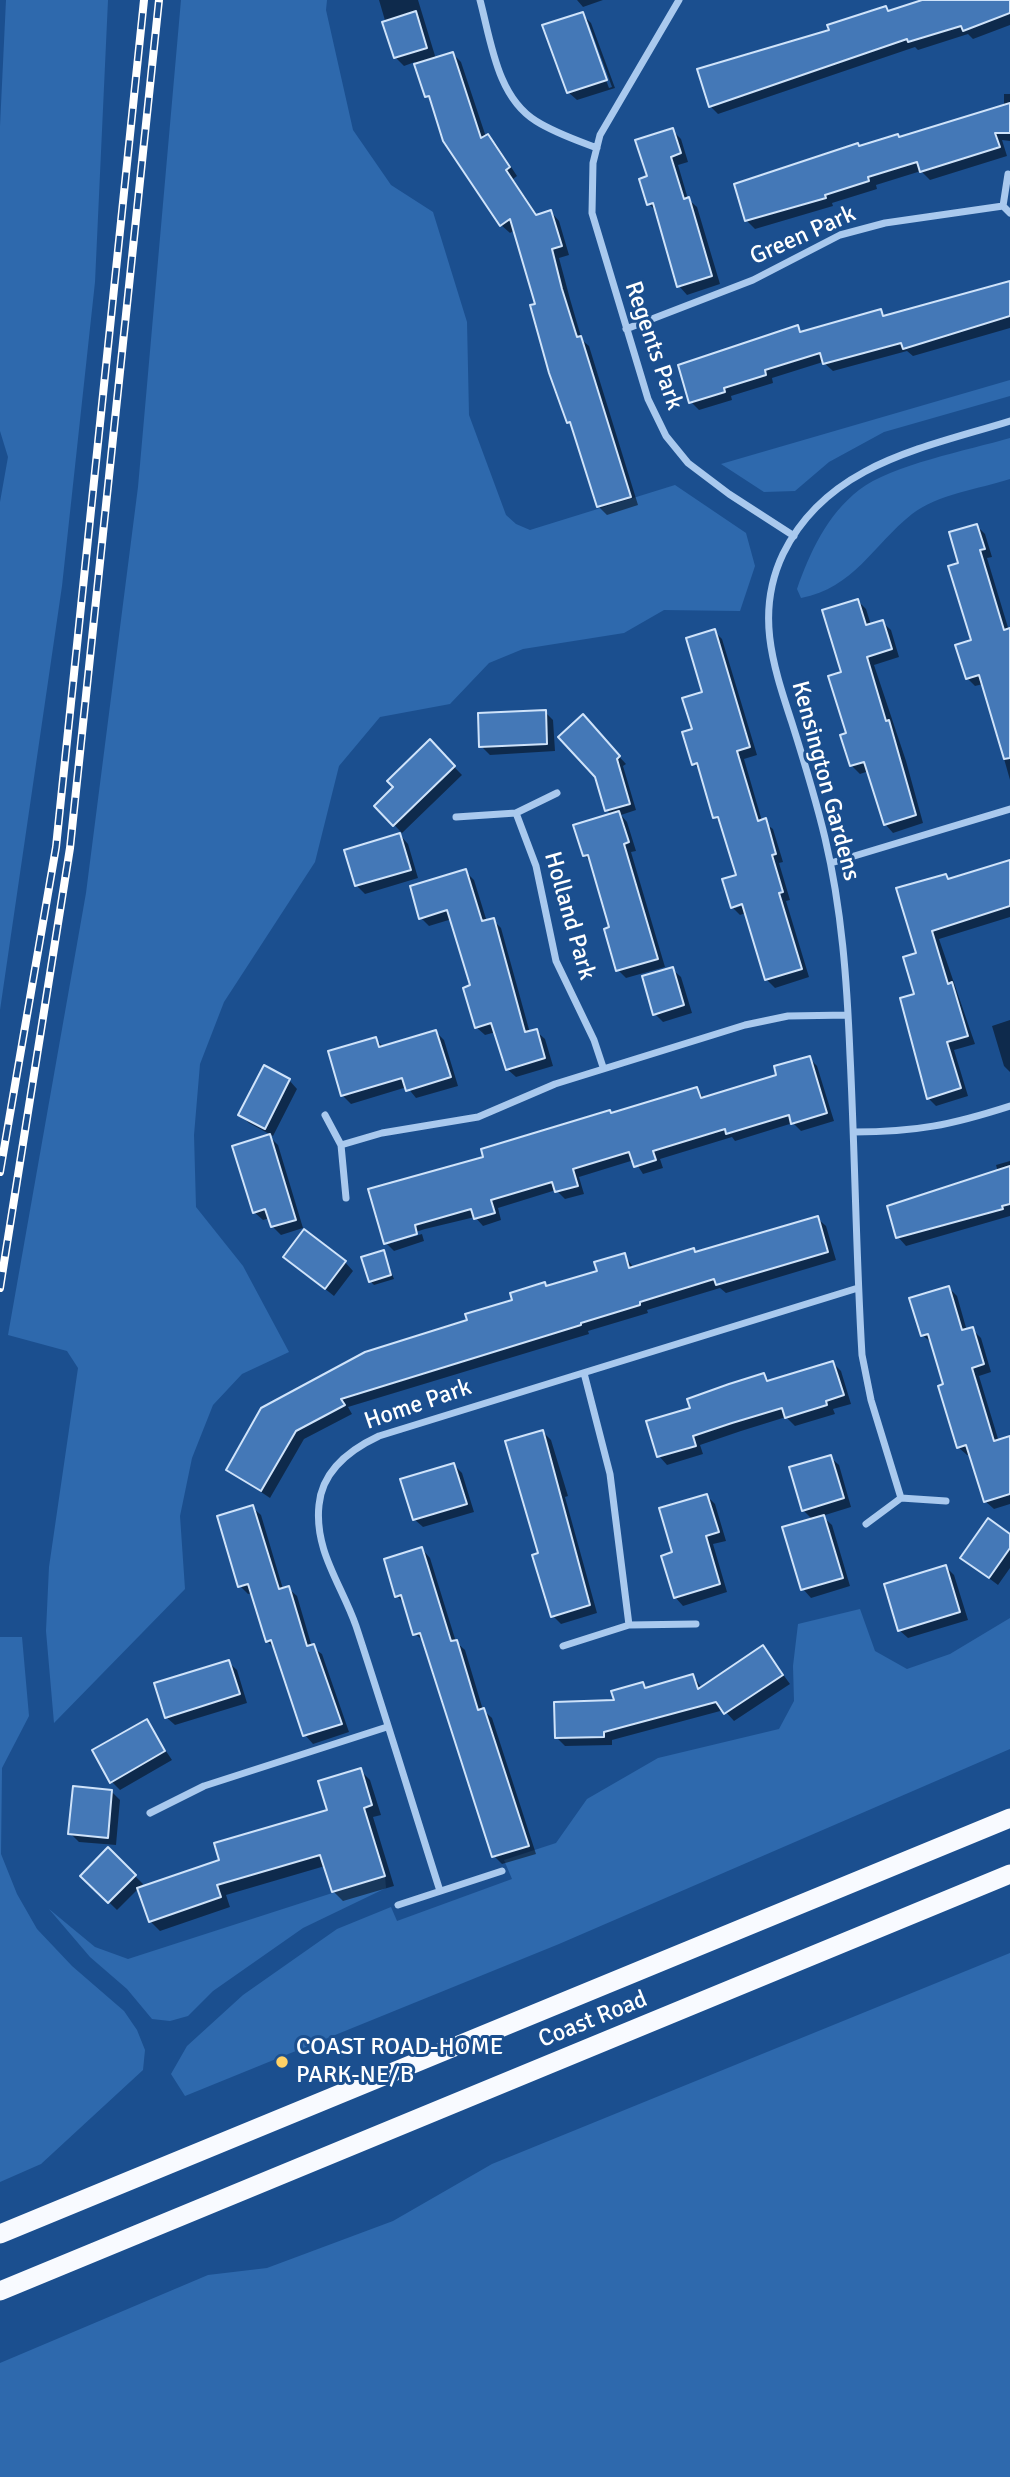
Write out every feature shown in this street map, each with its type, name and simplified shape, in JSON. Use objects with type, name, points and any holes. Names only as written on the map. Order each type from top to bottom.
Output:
[{"type":"highway","name":"Coast Road","points":[[0,2234],[1010,1818]]},
{"type":"highway","name":"Coast Road","points":[[0,2291],[1010,1874]]},
{"type":"street","points":[[480,0],[498,67],[516,103],[535,121],[597,148]]},
{"type":"street","name":"Regents Park","points":[[679,0],[627,84],[597,148],[592,179],[593,213],[648,399],[675,449],[729,494],[794,536]]},
{"type":"street","points":[[1008,174],[1003,206],[1010,213]]},
{"type":"street","name":"Green Park","points":[[626,329],[744,284],[840,235],[885,223],[1003,206]]},
{"type":"street","name":"Kensington Gardens","points":[[901,1498],[866,1378],[858,1288],[854,1132],[840,914],[819,812],[778,682],[768,635],[771,590],[794,536],[822,500],[839,485],[873,465],[1010,421]]},
{"type":"street","points":[[456,817],[516,813],[557,793]]},
{"type":"street","points":[[831,863],[1010,809]]},
{"type":"street","name":"Holland Park","points":[[516,813],[536,866],[556,961],[604,1067]]},
{"type":"street","points":[[341,1145],[382,1133],[478,1117],[530,1093],[604,1067],[768,1019],[848,1015]]},
{"type":"street","points":[[854,1132],[914,1132],[937,1128],[1010,1106]]},
{"type":"street","points":[[325,1115],[341,1145],[345,1198]]},
{"type":"street","name":"Home Park","points":[[440,1891],[355,1623],[320,1541],[319,1504],[328,1476],[349,1454],[379,1436],[858,1288]]},
{"type":"street","points":[[584,1373],[610,1474],[629,1625]]},
{"type":"street","points":[[866,1524],[901,1498],[946,1501]]},
{"type":"street","points":[[563,1646],[629,1625],[696,1624]]},
{"type":"street","points":[[150,1813],[204,1786],[387,1727]]},
{"type":"street","points":[[398,1905],[502,1871]]},
{"type":"shaded area","points":[[6,0],[108,0],[95,282],[62,586],[0,1010],[0,502],[8,457],[0,431],[0,126]]},
{"type":"shaded area","points":[[181,0],[327,0],[326,10],[353,130],[391,185],[433,212],[467,322],[469,415],[506,515],[516,524],[530,530],[675,485],[746,533],[755,566],[740,611],[664,610],[624,633],[523,649],[489,663],[450,704],[380,717],[339,766],[315,862],[224,1002],[200,1064],[194,1135],[196,1207],[243,1266],[289,1352],[242,1374],[213,1405],[192,1458],[180,1516],[185,1589],[54,1723],[46,1631],[49,1567],[78,1368],[67,1351],[8,1335],[86,893],[138,487]]},
{"type":"shaded area","points":[[1010,380],[1010,396],[884,432],[829,462],[795,491],[764,492],[721,464]]},
{"type":"shaded area","points":[[1010,438],[1010,479],[946,497],[922,507],[898,526],[849,575],[819,593],[801,598],[797,589],[821,535],[838,511],[859,490],[890,473],[910,466]]},
{"type":"shaded area","points":[[860,1609],[875,1651],[907,1669],[950,1654],[1010,1618],[1010,1749],[559,1944],[185,2096],[171,2074],[187,2046],[243,1995],[337,1929],[391,1907],[397,1921],[512,1879],[504,1860],[556,1843],[587,1799],[658,1758],[779,1729],[794,1701],[793,1666],[798,1624]]},
{"type":"shaded area","points":[[0,1637],[22,1637],[29,1716],[2,1768],[1,1854],[17,1894],[37,1929],[72,1966],[124,2011],[137,2030],[145,2050],[143,2070],[41,2164],[0,2182]]},
{"type":"shaded area","points":[[385,1876],[386,1888],[303,1928],[213,1991],[188,2016],[170,2021],[152,2019],[127,1989],[90,1957],[49,1909],[95,1947],[128,1959]]},
{"type":"shaded area","points":[[1010,1953],[1010,2477],[0,2477],[0,2363],[208,2275],[267,2268],[393,2221],[492,2164]]},
{"type":"building","points":[[922,0],[1010,0],[1010,13],[963,31],[961,26],[908,42],[907,39],[709,107],[697,69],[829,30],[827,25],[886,6],[888,11]]},
{"type":"building","points":[[416,11],[427,48],[394,58],[382,22]]},
{"type":"building","points":[[583,12],[607,80],[567,93],[542,25]]},
{"type":"building","points":[[453,52],[481,138],[488,134],[510,167],[506,170],[536,215],[551,210],[562,246],[552,249],[562,289],[577,337],[581,336],[631,497],[597,507],[570,422],[567,423],[549,373],[530,305],[535,304],[510,219],[500,226],[443,141],[429,96],[425,97],[414,64]]},
{"type":"building","points":[[1010,103],[1010,133],[995,133],[1000,147],[920,172],[917,162],[868,177],[869,181],[825,195],[826,198],[745,221],[734,184],[858,143],[859,146],[898,134],[899,137]]},
{"type":"building","points":[[673,128],[681,153],[671,157],[684,199],[689,197],[712,276],[677,287],[653,203],[647,205],[639,179],[647,176],[635,140]]},
{"type":"building","points":[[1010,281],[1010,316],[903,349],[901,343],[823,364],[820,353],[765,370],[766,375],[724,388],[725,392],[689,403],[678,365],[798,325],[800,332],[881,309],[883,316]]},
{"type":"building","points":[[977,524],[985,549],[980,550],[1004,630],[1010,628],[1010,758],[1004,759],[979,675],[966,679],[955,645],[971,640],[948,566],[958,563],[949,532]]},
{"type":"building","points":[[858,599],[866,625],[883,620],[892,649],[867,657],[886,721],[889,720],[916,815],[884,825],[864,762],[850,766],[840,735],[846,733],[828,676],[841,672],[822,610]]},
{"type":"building","points":[[715,629],[750,747],[737,751],[758,821],[766,818],[776,854],[772,855],[783,892],[779,893],[802,969],[765,980],[742,904],[731,908],[722,879],[736,875],[718,817],[713,818],[697,763],[692,765],[682,732],[692,729],[682,698],[702,692],[686,638]]},
{"type":"building","points":[[546,710],[547,744],[479,747],[478,713]]},
{"type":"building","points":[[583,714],[620,756],[617,759],[630,804],[605,811],[595,777],[558,737]]},
{"type":"building","points":[[430,739],[455,766],[393,826],[374,806],[393,787],[387,781]]},
{"type":"building","points":[[619,811],[629,842],[624,844],[658,959],[616,971],[604,929],[609,927],[588,855],[583,856],[573,825]]},
{"type":"building","points":[[400,833],[411,870],[355,886],[344,850]]},
{"type":"building","points":[[1010,860],[1010,906],[932,931],[948,984],[952,982],[968,1036],[947,1042],[961,1088],[927,1099],[900,998],[914,994],[903,957],[916,953],[896,888],[946,874],[948,879]]},
{"type":"building","points":[[466,869],[482,921],[494,918],[525,1032],[537,1029],[545,1058],[506,1070],[491,1023],[475,1028],[463,988],[470,985],[447,910],[419,919],[410,886]]},
{"type":"building","points":[[673,967],[684,1005],[653,1015],[642,976]]},
{"type":"building","points":[[436,1030],[451,1077],[406,1091],[402,1078],[341,1096],[328,1051],[376,1037],[379,1047]]},
{"type":"building","points":[[810,1056],[827,1113],[791,1124],[789,1115],[726,1134],[725,1129],[653,1151],[656,1160],[634,1167],[629,1152],[573,1169],[578,1186],[555,1192],[552,1182],[491,1200],[495,1213],[474,1219],[471,1209],[415,1225],[417,1234],[384,1244],[368,1189],[483,1157],[481,1149],[610,1110],[611,1113],[697,1087],[701,1098],[776,1075],[774,1066]]},
{"type":"building","points":[[264,1065],[290,1079],[265,1129],[238,1115]]},
{"type":"building","points":[[270,1134],[296,1220],[271,1227],[265,1209],[253,1213],[232,1146]]},
{"type":"building","points":[[1010,1166],[1010,1204],[1002,1206],[1003,1209],[896,1238],[887,1206]]},
{"type":"building","points":[[818,1216],[828,1252],[716,1285],[714,1279],[640,1302],[640,1305],[581,1325],[341,1399],[345,1405],[296,1431],[261,1491],[226,1470],[261,1408],[365,1352],[467,1320],[465,1314],[512,1300],[510,1293],[597,1271],[594,1262],[625,1253],[629,1268]]},
{"type":"building","points":[[304,1229],[346,1261],[325,1289],[283,1257]]},
{"type":"building","points":[[384,1250],[391,1275],[369,1282],[361,1257]]},
{"type":"building","points":[[949,1286],[962,1330],[973,1327],[984,1364],[972,1368],[994,1441],[1010,1436],[1010,1494],[984,1502],[966,1445],[957,1448],[938,1386],[943,1384],[928,1334],[921,1336],[909,1298]]},
{"type":"building","points":[[833,1361],[844,1395],[826,1401],[827,1405],[785,1418],[782,1408],[732,1423],[693,1436],[696,1446],[657,1457],[646,1421],[690,1408],[687,1399],[729,1384],[764,1373],[767,1381]]},
{"type":"building","points":[[543,1430],[590,1605],[551,1617],[532,1555],[538,1553],[505,1441]]},
{"type":"building","points":[[831,1455],[844,1498],[802,1511],[789,1467]]},
{"type":"building","points":[[454,1463],[467,1504],[413,1520],[400,1479]]},
{"type":"building","points":[[707,1494],[719,1532],[706,1536],[720,1584],[674,1598],[661,1556],[672,1552],[659,1508]]},
{"type":"building","points":[[253,1505],[279,1589],[289,1586],[307,1646],[314,1644],[342,1724],[303,1736],[271,1640],[266,1642],[248,1584],[238,1587],[217,1516]]},
{"type":"building","points":[[824,1515],[843,1578],[801,1590],[782,1527]]},
{"type":"building","points":[[988,1518],[1010,1534],[1010,1548],[989,1578],[960,1558]]},
{"type":"building","points":[[422,1547],[451,1641],[457,1640],[478,1710],[484,1708],[529,1846],[492,1857],[420,1633],[413,1635],[401,1595],[395,1597],[384,1559]]},
{"type":"building","points":[[946,1565],[960,1612],[898,1631],[884,1584]]},
{"type":"building","points":[[763,1645],[783,1675],[724,1714],[716,1702],[604,1732],[604,1737],[555,1738],[554,1702],[614,1700],[611,1691],[643,1682],[645,1688],[693,1674],[698,1689]]},
{"type":"building","points":[[229,1660],[240,1694],[165,1718],[154,1683]]},
{"type":"building","points":[[147,1719],[165,1751],[110,1783],[92,1750]]},
{"type":"building","points":[[361,1768],[372,1805],[364,1808],[385,1876],[332,1892],[320,1855],[217,1885],[221,1897],[149,1922],[137,1888],[219,1860],[214,1843],[327,1810],[318,1781]]},
{"type":"building","points":[[73,1786],[112,1790],[108,1838],[68,1834]]},
{"type":"building","points":[[108,1847],[136,1875],[108,1903],[80,1876]]},
{"type":"railway","points":[[0,1172],[56,847],[144,0]]},
{"type":"railway","points":[[0,1288],[70,848],[159,0]]},
{"type":"place","name":"COAST ROAD-HOME PARK-NE/B","points":[[282,2062]]}]
